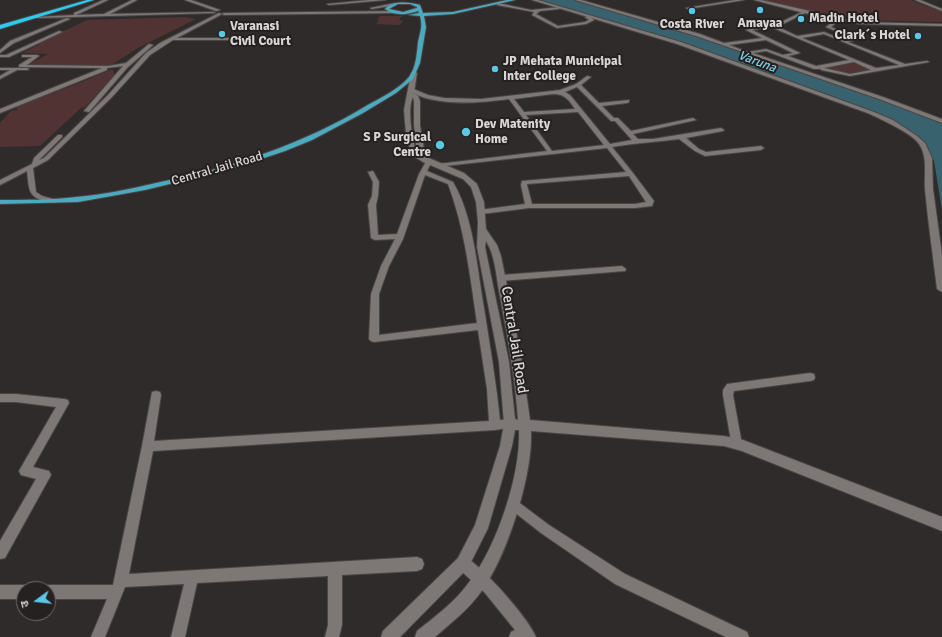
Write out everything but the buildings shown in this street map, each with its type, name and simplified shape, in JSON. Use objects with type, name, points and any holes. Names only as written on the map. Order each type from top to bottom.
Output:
[{"type":"highway","points":[[0,27],[92,0]]},
{"type":"main road","points":[[411,0],[387,7],[388,10],[411,15],[422,15],[459,12],[513,0]]},
{"type":"main road","points":[[401,3],[420,6]]},
{"type":"main road","points":[[403,13],[420,6]]},
{"type":"main road","points":[[414,73],[424,30],[424,22],[420,6]]},
{"type":"main road","points":[[411,15],[418,22],[419,31],[422,34]]},
{"type":"main road","name":"Central Jail Road","points":[[0,202],[55,201],[105,196],[170,183],[229,167],[276,152],[334,127],[384,98],[406,82],[414,73]]},
{"type":"street","points":[[68,17],[106,0]]},
{"type":"street","points":[[102,16],[135,0]]},
{"type":"street","points":[[187,0],[219,13],[395,12]]},
{"type":"street","points":[[328,11],[330,2],[384,0]]},
{"type":"street","points":[[534,0],[679,43],[794,86],[872,113],[891,121],[915,137],[922,143],[929,163],[929,189],[942,289]]},
{"type":"street","points":[[577,0],[686,31],[881,98],[942,121]]},
{"type":"street","points":[[688,8],[742,0]]},
{"type":"street","points":[[756,0],[838,19],[873,24],[942,25]]},
{"type":"street","points":[[916,0],[942,10]]},
{"type":"street","points":[[37,16],[73,17],[358,10],[395,4]]},
{"type":"street","points":[[498,4],[534,14],[557,28],[592,20],[587,17],[589,16]]},
{"type":"street","points":[[511,7],[538,11],[559,8]]},
{"type":"street","points":[[534,14],[538,11]]},
{"type":"street","points":[[783,56],[798,53],[748,30],[780,24],[804,12]]},
{"type":"street","points":[[0,183],[46,159],[104,102],[148,54],[219,13]]},
{"type":"street","points":[[55,201],[34,195],[32,166],[36,159],[87,112],[125,65],[144,49],[160,39],[219,13]]},
{"type":"street","points":[[0,52],[12,42],[73,17]]},
{"type":"street","points":[[823,30],[838,19]]},
{"type":"street","points":[[770,26],[876,70]]},
{"type":"street","points":[[828,27],[857,39],[843,41]]},
{"type":"street","points":[[0,56],[7,56],[60,32]]},
{"type":"street","points":[[797,37],[824,33],[905,65]]},
{"type":"street","points":[[172,39],[234,39]]},
{"type":"street","points":[[723,44],[766,39]]},
{"type":"street","points":[[742,42],[760,51]]},
{"type":"street","points":[[748,53],[783,47]]},
{"type":"street","points":[[766,50],[818,68],[850,75],[926,62]]},
{"type":"street","points":[[24,56],[37,56],[21,66],[136,66]]},
{"type":"street","points":[[818,68],[854,61]]},
{"type":"street","points":[[0,111],[105,69],[125,65]]},
{"type":"street","points":[[0,69],[105,69]]},
{"type":"street","points":[[0,78],[16,69]]},
{"type":"street","points":[[412,92],[416,97],[417,102],[417,125],[422,150],[420,157],[412,150],[410,143],[408,101],[412,92],[414,73]]},
{"type":"street","points":[[412,92],[427,97],[452,100],[510,97],[561,92],[578,85],[589,77]]},
{"type":"street","points":[[578,85],[629,133],[635,141]]},
{"type":"street","points":[[482,212],[529,206],[635,206],[649,204],[650,201],[647,196],[631,174],[568,96],[561,92]]},
{"type":"street","points":[[510,97],[551,153]]},
{"type":"street","points":[[598,105],[627,101]]},
{"type":"street","points":[[522,114],[579,110]]},
{"type":"street","points":[[629,133],[693,120]]},
{"type":"street","points":[[438,166],[608,146],[635,141],[653,141],[721,130]]},
{"type":"street","points":[[680,136],[697,150],[705,154],[761,148]]},
{"type":"street","name":"Central Jail Road","points":[[389,637],[463,563],[481,528],[506,446],[510,424],[504,362],[481,247],[483,230],[482,212],[477,192],[472,183],[466,178],[420,157]]},
{"type":"street","points":[[428,161],[400,236],[385,266],[375,294],[374,339],[482,326]]},
{"type":"street","points":[[371,172],[376,182],[375,196],[372,205],[375,238],[400,236]]},
{"type":"street","points":[[424,172],[450,184],[460,203],[468,239],[492,388],[495,425]]},
{"type":"street","points":[[529,206],[524,182],[631,174]]},
{"type":"street","points":[[423,637],[469,594],[481,579],[513,504],[526,449],[525,424],[518,367],[501,278],[493,245],[483,230]]},
{"type":"street","points":[[501,278],[622,269]]},
{"type":"street","points":[[736,444],[728,395],[728,390],[731,387],[810,377]]},
{"type":"street","points":[[98,637],[118,586],[148,446],[156,395]]},
{"type":"street","points":[[0,398],[16,398],[64,404],[25,471],[45,475],[0,554]]},
{"type":"street","points":[[148,446],[510,424],[703,439],[736,444],[942,524]]},
{"type":"street","points":[[513,504],[545,529],[620,579],[742,637]]},
{"type":"street","points":[[463,563],[481,579],[511,612],[524,636]]},
{"type":"street","points":[[56,591],[118,586],[192,577],[418,564]]},
{"type":"street","points":[[332,637],[336,625],[335,568]]},
{"type":"street","points":[[178,637],[192,577]]},
{"type":"street","points":[[0,592],[16,592]]},
{"type":"shaded area","points":[[759,0],[910,0],[942,12],[942,22],[859,20],[811,12]]},
{"type":"shaded area","points":[[380,16],[402,16],[399,20],[403,21],[400,25],[376,24]]},
{"type":"shaded area","points":[[185,17],[196,19],[136,49],[113,64],[106,66],[28,65],[48,54],[22,53],[40,44],[38,43],[87,20]]},
{"type":"shaded area","points":[[855,63],[871,70],[852,73],[834,73],[822,69]]},
{"type":"shaded area","points":[[113,70],[115,75],[85,107],[81,108],[40,146],[0,147],[0,123],[11,111],[17,110],[17,107]]},
{"type":"water","name":"Varuna","points":[[537,0],[575,0],[693,34],[742,53],[888,100],[942,124],[942,210],[934,161],[910,131],[884,116],[800,88],[636,29]]},
{"type":"place","name":"Amayaa","points":[[760,10]]},
{"type":"place","name":"Costa River","points":[[692,11]]},
{"type":"place","name":"Madin Hotel","points":[[801,19]]},
{"type":"place","name":"Varanasi Civil Court","points":[[222,34]]},
{"type":"place","name":"Clark´s Hotel","points":[[918,36]]},
{"type":"place","name":"JP Mehata Municipal Inter College","points":[[495,69]]},
{"type":"place","name":"Dev Matenity Home","points":[[466,132]]},
{"type":"place","name":"S P Surgical Centre","points":[[440,145]]}]
